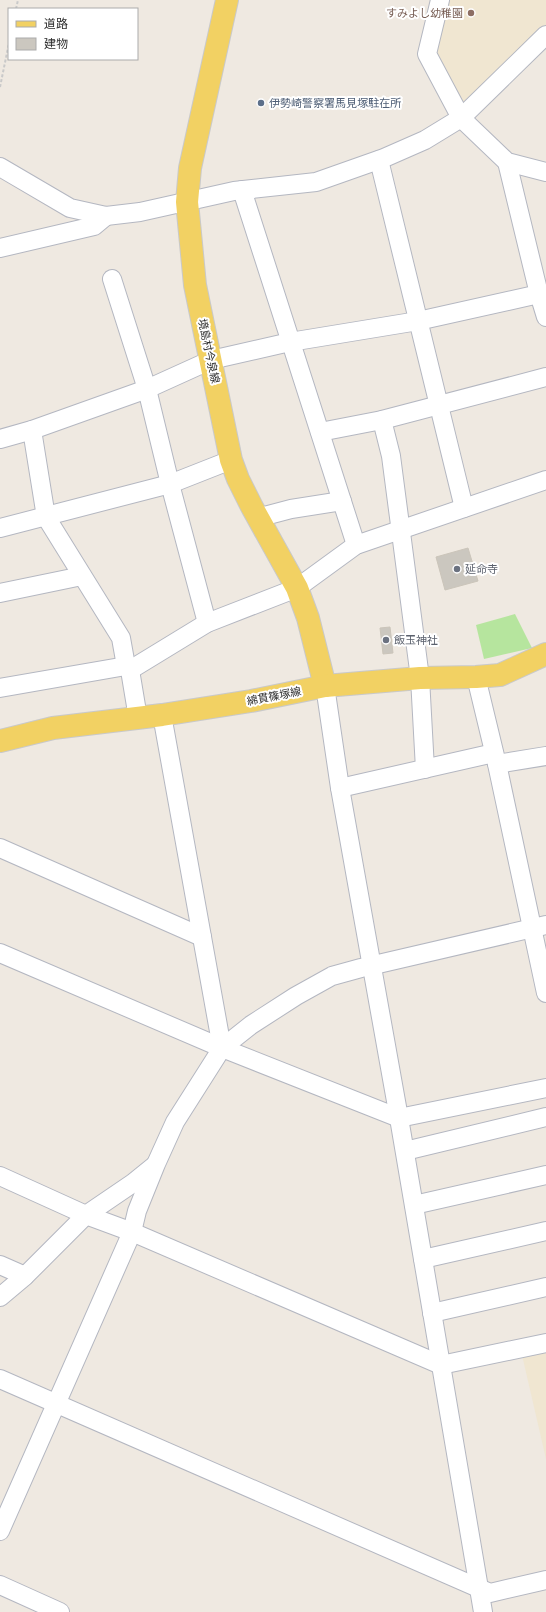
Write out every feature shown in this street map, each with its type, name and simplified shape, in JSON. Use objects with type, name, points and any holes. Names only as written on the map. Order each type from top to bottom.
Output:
[{"type":"main road","name":"境島村今泉線","points":[[227,0],[190,168],[186,202],[195,285],[231,460],[238,479],[257,518],[297,588],[308,618],[326,686]]},
{"type":"main road","name":"綿貫篠塚線","points":[[0,741],[53,728],[162,715],[251,701],[326,686],[420,678],[476,678],[500,675],[546,654]]},
{"type":"street","points":[[440,0],[427,54],[461,118],[506,162],[546,172]]},
{"type":"street","points":[[0,167],[70,208],[106,216],[140,212],[242,190],[316,182],[379,160],[425,140],[461,118],[546,35]]},
{"type":"street","points":[[379,160],[464,508]]},
{"type":"street","points":[[506,162],[542,294],[546,317]]},
{"type":"street","points":[[242,190],[356,545]]},
{"type":"street","points":[[0,248],[94,226],[106,216]]},
{"type":"street","points":[[112,279],[146,389],[207,623]]},
{"type":"street","points":[[0,439],[32,430],[146,389],[211,360],[290,342],[418,321],[542,294]]},
{"type":"street","points":[[320,432],[382,420],[546,376]]},
{"type":"street","points":[[382,420],[391,456],[420,678],[425,769]]},
{"type":"street","points":[[32,430],[46,517],[121,638],[138,718]]},
{"type":"street","points":[[0,528],[170,484],[231,460]]},
{"type":"street","points":[[0,688],[128,668],[207,623],[297,588],[356,545],[546,480]]},
{"type":"street","points":[[257,518],[291,509],[342,501]]},
{"type":"street","points":[[0,593],[82,576]]},
{"type":"street","points":[[476,678],[495,759],[539,927],[546,993]]},
{"type":"street","points":[[326,686],[340,788],[405,1151],[483,1612]]},
{"type":"street","points":[[162,715],[222,1048]]},
{"type":"street","points":[[340,788],[425,769],[495,759],[546,756]]},
{"type":"street","points":[[0,848],[202,936]]},
{"type":"street","points":[[0,1532],[132,1232],[137,1211],[175,1122],[222,1048],[251,1025],[296,996],[332,976],[539,927]]},
{"type":"street","points":[[0,952],[222,1048],[399,1118],[546,1088]]},
{"type":"street","points":[[405,1151],[546,1117]]},
{"type":"street","points":[[0,1297],[25,1276],[86,1215],[133,1183],[156,1164]]},
{"type":"street","points":[[414,1204],[546,1175]]},
{"type":"street","points":[[0,1176],[86,1215],[132,1232],[441,1366],[546,1343]]},
{"type":"street","points":[[423,1259],[546,1231]]},
{"type":"street","points":[[0,1265],[25,1276]]},
{"type":"street","points":[[432,1313],[546,1287]]},
{"type":"street","points":[[0,1378],[450,1574],[490,1593],[546,1580]]},
{"type":"street","points":[[0,1586],[60,1612]]},
{"type":"path","points":[[0,87],[8,48]]},
{"type":"shaded area","points":[[444,0],[546,0],[546,27],[462,108],[433,53]]},
{"type":"shaded area","points":[[546,1350],[546,1459],[522,1355]]},
{"type":"green space","points":[[515,614],[532,648],[484,659],[476,625]]},
{"type":"building","name":"延命寺","points":[[468,548],[478,581],[445,590],[436,557]]},
{"type":"building","name":"飯玉神社","points":[[390,627],[393,653],[383,654],[380,628]]},
{"type":"place","name":"すみよし幼稚園","points":[[471,13]]},
{"type":"place","name":"伊勢崎警察署馬見塚駐在所","points":[[261,103]]},
{"type":"place","name":"延命寺","points":[[457,569]]},
{"type":"place","name":"飯玉神社","points":[[386,640]]}]
